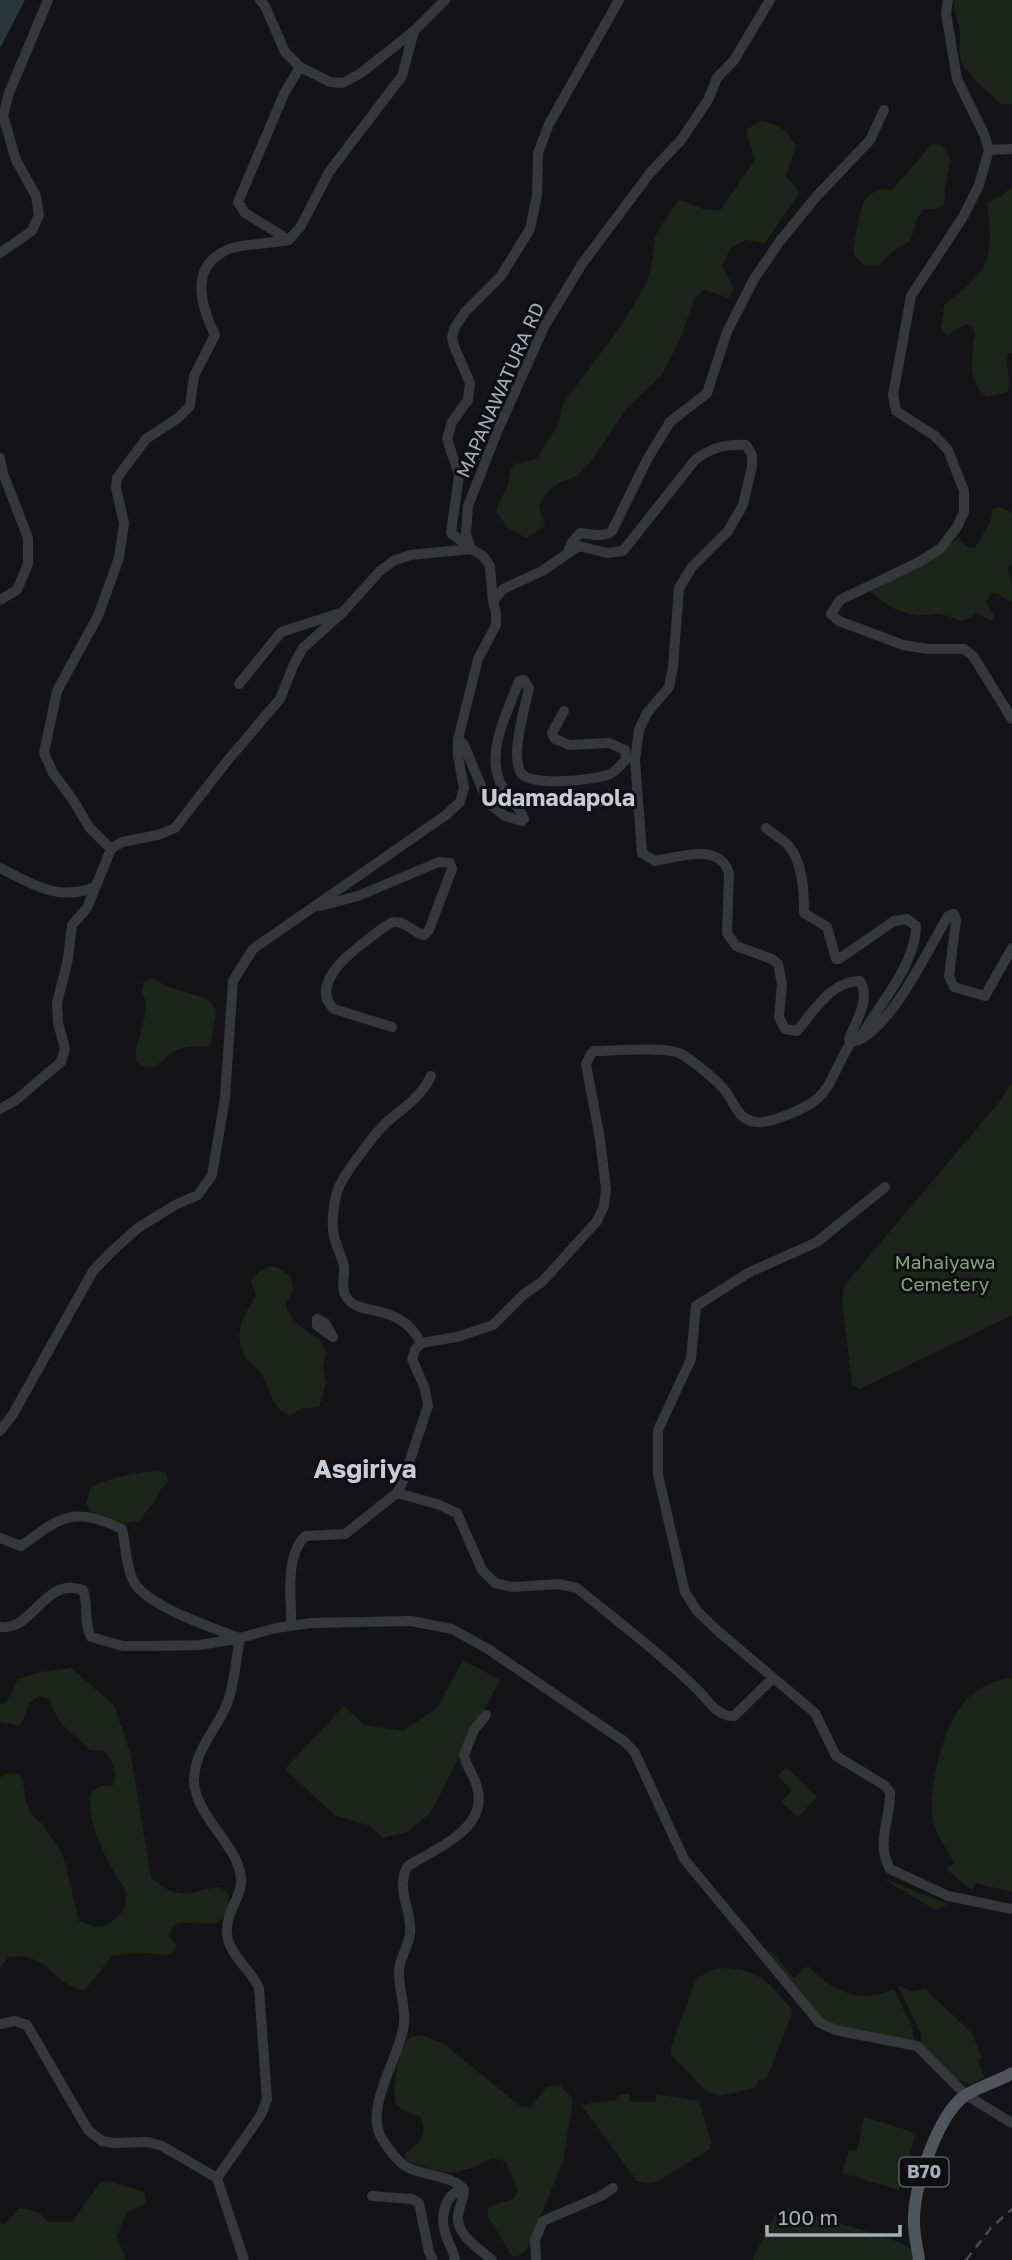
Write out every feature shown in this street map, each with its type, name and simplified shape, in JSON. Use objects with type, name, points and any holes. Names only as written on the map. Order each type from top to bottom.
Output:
[{"type":"main road","name":"B70","points":[[919,2260],[914,2238],[914,2213],[922,2175],[941,2130],[956,2105],[966,2095],[1012,2073]]},
{"type":"street","points":[[0,253],[32,231],[39,215],[36,196],[16,160],[3,116],[9,93],[48,0]]},
{"type":"street","points":[[260,0],[285,52],[300,67],[330,82],[343,83],[361,73],[414,31],[445,0]]},
{"type":"street","points":[[0,1431],[13,1414],[93,1271],[138,1228],[175,1205],[198,1195],[212,1175],[225,1098],[233,981],[253,949],[446,815],[460,802],[464,788],[458,739],[472,678],[478,659],[496,625],[496,613],[490,566],[483,556],[471,550],[451,533],[458,475],[447,439],[452,422],[468,400],[470,383],[454,346],[453,337],[455,327],[465,312],[501,276],[530,229],[537,195],[538,153],[549,124],[619,0]]},
{"type":"street","name":"MAPANAWATURA RD","points":[[471,550],[466,534],[468,506],[544,327],[582,264],[650,173],[681,139],[708,100],[717,78],[734,60],[770,0]]},
{"type":"street","points":[[948,0],[946,13],[957,79],[989,150],[979,185],[963,217],[911,296],[893,395],[896,411],[935,436],[948,450],[964,491],[964,512],[957,527],[941,548],[919,562],[840,600],[831,614],[839,621],[903,645],[929,649],[964,649],[973,656],[1012,719]]},
{"type":"street","points":[[111,849],[89,827],[74,800],[53,773],[44,753],[57,691],[98,616],[119,558],[124,523],[116,488],[117,478],[146,439],[178,418],[190,406],[194,376],[215,335],[204,311],[199,290],[206,270],[212,261],[229,249],[289,240],[302,226],[329,172],[402,76],[414,31]]},
{"type":"street","points":[[289,240],[245,213],[238,202],[284,94],[300,67]]},
{"type":"street","points":[[568,552],[580,533],[601,535],[608,534],[611,530],[670,422],[707,393],[727,332],[754,279],[815,198],[870,140],[884,110]]},
{"type":"street","points":[[989,150],[1012,149]]},
{"type":"street","points":[[493,602],[503,589],[542,571],[579,545],[607,553],[623,551],[695,460],[706,452],[727,444],[746,445],[752,456],[752,466],[743,505],[728,531],[692,567],[678,588],[670,687],[647,713],[639,730],[635,760],[642,853],[655,861],[701,853],[721,859],[726,864],[729,873],[727,933],[736,946],[772,959],[778,964],[782,984],[779,1017],[785,1029],[797,1031],[830,992],[847,981],[860,981],[863,984],[865,1000],[849,1039],[855,1041],[870,1033],[902,995],[948,916],[954,914],[956,920],[949,976],[954,987],[985,996],[1012,948]]},
{"type":"street","points":[[0,458],[3,473],[28,538],[28,564],[17,590],[0,600]]},
{"type":"street","points":[[0,1109],[16,1100],[61,1062],[65,1048],[58,1023],[57,1003],[68,959],[72,925],[88,908],[111,849],[122,842],[158,835],[175,828],[280,699],[303,648],[344,612],[380,570],[393,561],[410,555],[471,550]]},
{"type":"street","points":[[239,684],[281,632],[344,612]]},
{"type":"street","points":[[458,739],[464,745],[488,803],[505,816],[522,821],[522,812],[500,783],[495,762],[498,738],[519,681],[524,680],[529,688],[517,762],[526,779],[540,782],[594,778],[609,775],[620,768],[626,759],[625,750],[609,743],[569,745],[555,740],[552,733],[564,711]]},
{"type":"street","points":[[291,1626],[292,1558],[299,1542],[305,1536],[345,1534],[397,1493],[428,1406],[425,1389],[412,1359],[415,1350],[421,1343],[457,1337],[494,1325],[524,1294],[542,1282],[597,1221],[604,1206],[606,1189],[586,1064],[591,1054],[594,1051],[680,1053],[722,1087],[742,1115],[756,1123],[763,1123],[803,1110],[817,1101],[831,1084],[855,1041],[904,966],[916,939],[916,926],[907,919],[894,920],[836,959],[827,927],[804,913],[800,871],[789,846],[766,828]]},
{"type":"street","points":[[313,908],[358,896],[439,862],[450,863],[452,869],[429,930],[424,935],[401,922],[387,925],[342,958],[325,994],[327,1002],[334,1009],[392,1027]]},
{"type":"street","points":[[0,867],[44,890],[83,892],[95,887]]},
{"type":"street","points":[[421,1343],[405,1321],[391,1314],[356,1305],[346,1297],[343,1286],[344,1267],[332,1221],[339,1187],[351,1169],[383,1126],[425,1089],[431,1076]]},
{"type":"street","points":[[885,1187],[817,1242],[748,1273],[696,1306],[691,1359],[658,1430],[657,1475],[685,1592],[697,1611],[815,1713],[836,1756],[884,1785],[890,1792],[882,1838],[883,1852],[890,1869],[948,1896],[1012,1909]]},
{"type":"street","points":[[397,1493],[437,1504],[457,1513],[482,1570],[495,1583],[513,1587],[559,1584],[578,1588],[669,1664],[727,1717],[734,1716],[773,1678]]},
{"type":"street","points":[[0,1538],[21,1546],[59,1520],[77,1515],[103,1520],[122,1529],[132,1580],[141,1592],[154,1602],[240,1639]]},
{"type":"street","points":[[0,1628],[16,1625],[62,1587],[73,1586],[83,1590],[87,1599],[86,1628],[91,1637],[123,1646],[200,1645],[240,1639],[291,1626],[411,1621],[452,1629],[488,1649],[619,1737],[635,1753],[684,1859],[820,2023],[835,2030],[917,2046],[966,2095],[1012,2123]]},
{"type":"street","points":[[217,2178],[261,2115],[267,2099],[259,1988],[232,1950],[227,1931],[233,1905],[242,1892],[242,1880],[235,1858],[204,1813],[194,1781],[202,1746],[228,1701],[240,1639]]},
{"type":"street","points":[[486,1715],[474,1731],[464,1755],[479,1793],[472,1823],[408,1866],[404,1872],[403,1895],[408,1910],[410,1934],[399,1968],[404,2027],[384,2077],[377,2120],[380,2135],[406,2167],[461,2186],[464,2197],[458,2214],[458,2224],[468,2238],[492,2260]]},
{"type":"street","points":[[0,2024],[15,2021],[27,2025],[88,2130],[102,2141],[148,2142],[162,2146],[217,2178],[244,2260]]},
{"type":"street","points":[[536,2260],[535,2239],[543,2221],[601,2196],[613,2188]]},
{"type":"street","points":[[455,2260],[444,2231],[444,2214],[450,2195],[464,2190]]},
{"type":"street","points":[[372,2196],[412,2199],[419,2203],[433,2260]]},
{"type":"green space","points":[[954,0],[1012,0],[1012,104],[1001,104],[963,65]]},
{"type":"green space","points":[[759,121],[781,128],[796,146],[786,176],[800,192],[765,243],[745,240],[731,248],[722,266],[734,289],[729,298],[704,290],[694,299],[681,337],[661,376],[626,409],[592,460],[577,476],[559,483],[547,492],[539,506],[545,526],[526,538],[508,528],[496,512],[509,483],[510,471],[517,464],[537,458],[559,423],[562,405],[621,326],[647,282],[655,236],[678,200],[704,209],[720,210],[755,160],[746,130]]},
{"type":"green space","points":[[939,144],[949,155],[950,161],[944,205],[935,209],[924,209],[917,219],[910,241],[893,251],[878,266],[865,266],[854,254],[863,203],[880,189],[891,191],[931,145]]},
{"type":"green space","points":[[1012,186],[1012,353],[1008,353],[1007,359],[1009,385],[1008,392],[987,397],[980,391],[973,376],[975,332],[970,325],[965,324],[948,335],[941,330],[944,305],[972,282],[986,262],[990,238],[987,202],[1002,196]]},
{"type":"green space","points":[[1000,507],[1012,513],[1012,562],[1008,569],[1012,603],[997,593],[991,593],[986,602],[995,617],[991,621],[976,612],[963,621],[941,614],[911,614],[891,607],[868,590],[919,568],[958,538],[969,548],[975,547],[990,523],[993,509]]},
{"type":"green space","points":[[152,978],[168,987],[208,999],[216,1010],[211,1043],[207,1046],[190,1046],[178,1050],[154,1068],[142,1066],[136,1060],[146,1011],[142,993],[143,982]]},
{"type":"green space","name":"Mahaiyawa Cemetery","points":[[1012,1082],[1012,1315],[860,1389],[852,1385],[842,1300],[844,1286],[1000,1101]]},
{"type":"green space","points":[[271,1266],[279,1268],[291,1277],[293,1291],[286,1304],[287,1310],[294,1321],[321,1341],[326,1352],[323,1365],[326,1383],[319,1407],[303,1408],[289,1416],[275,1404],[263,1376],[245,1356],[240,1340],[241,1325],[256,1296],[251,1280],[261,1270]]},
{"type":"green space","points":[[156,1471],[166,1473],[168,1482],[139,1521],[123,1523],[90,1511],[86,1503],[91,1487],[123,1476]]},
{"type":"green space","points":[[463,1660],[500,1680],[430,1813],[408,1832],[383,1838],[370,1826],[334,1815],[285,1769],[344,1706],[364,1725],[403,1731],[437,1708]]},
{"type":"green space","points":[[71,1668],[114,1705],[131,1755],[151,1878],[177,1893],[220,1887],[229,1895],[227,1912],[220,1920],[211,1924],[180,1923],[173,1927],[169,1937],[176,1944],[175,1951],[169,1955],[134,1953],[112,1956],[84,1991],[72,1987],[33,1959],[8,1957],[0,1968],[0,1777],[9,1773],[19,1775],[23,1780],[26,1803],[32,1815],[43,1825],[63,1855],[79,1921],[99,1928],[115,1919],[125,1905],[125,1890],[100,1844],[91,1811],[92,1791],[100,1786],[112,1786],[114,1781],[114,1766],[109,1758],[103,1750],[90,1750],[56,1716],[51,1700],[39,1696],[29,1703],[19,1726],[0,1722],[0,1704],[6,1703],[18,1679],[41,1672]]},
{"type":"green space","points":[[1012,1678],[1012,1892],[975,1883],[973,1891],[946,1869],[955,1863],[934,1825],[933,1785],[945,1738],[960,1707],[979,1689]]},
{"type":"green space","points":[[786,1767],[817,1797],[798,1817],[781,1802],[792,1790],[778,1776]]},
{"type":"green space","points":[[882,1878],[948,1904],[935,1910]]},
{"type":"green space","points":[[771,1951],[794,1978],[808,1966],[827,1982],[847,1993],[870,1996],[894,1989],[913,2029],[914,2041],[848,2031],[823,2021],[765,1955]]},
{"type":"green space","points":[[723,1968],[756,1975],[771,1986],[793,2011],[767,2078],[758,2081],[755,2088],[718,2096],[707,2092],[671,2055],[671,2047],[695,1982],[708,1972]]},
{"type":"green space","points":[[898,1986],[912,1991],[925,1989],[972,2033],[982,2058],[978,2060],[984,2077],[972,2084],[956,2080],[920,2045],[921,2034]]},
{"type":"green space","points":[[422,2035],[444,2044],[520,2106],[531,2108],[546,2087],[560,2085],[573,2099],[563,2161],[527,2249],[518,2256],[512,2256],[488,2217],[488,2207],[513,2199],[518,2191],[506,2162],[492,2158],[468,2169],[449,2172],[430,2169],[405,2160],[405,2153],[421,2139],[423,2125],[422,2118],[397,2105],[394,2093],[396,2072],[407,2040]]},
{"type":"green space","points":[[620,2094],[630,2094],[630,2102],[656,2102],[656,2094],[699,2101],[711,2142],[710,2149],[658,2181],[637,2181],[581,2105],[615,2100]]},
{"type":"green space","points":[[864,2117],[916,2133],[899,2190],[842,2173],[849,2150],[857,2151]]},
{"type":"green space","points":[[108,2181],[144,2192],[146,2203],[126,2213],[117,2236],[126,2260],[0,2260],[0,2223],[5,2224],[20,2208],[38,2212],[49,2222],[72,2222],[100,2183]]},
{"type":"green space","points":[[788,2208],[892,2239],[910,2248],[915,2260],[752,2260],[777,2211]]},
{"type":"shaded area","points":[[0,0],[25,0],[0,48]]},
{"type":"railway","points":[[966,2260],[991,2228],[1012,2209]]},
{"type":"district","name":"Udamadapola","points":[[558,798]]},
{"type":"district","name":"Asgiriya","points":[[365,1469]]}]
